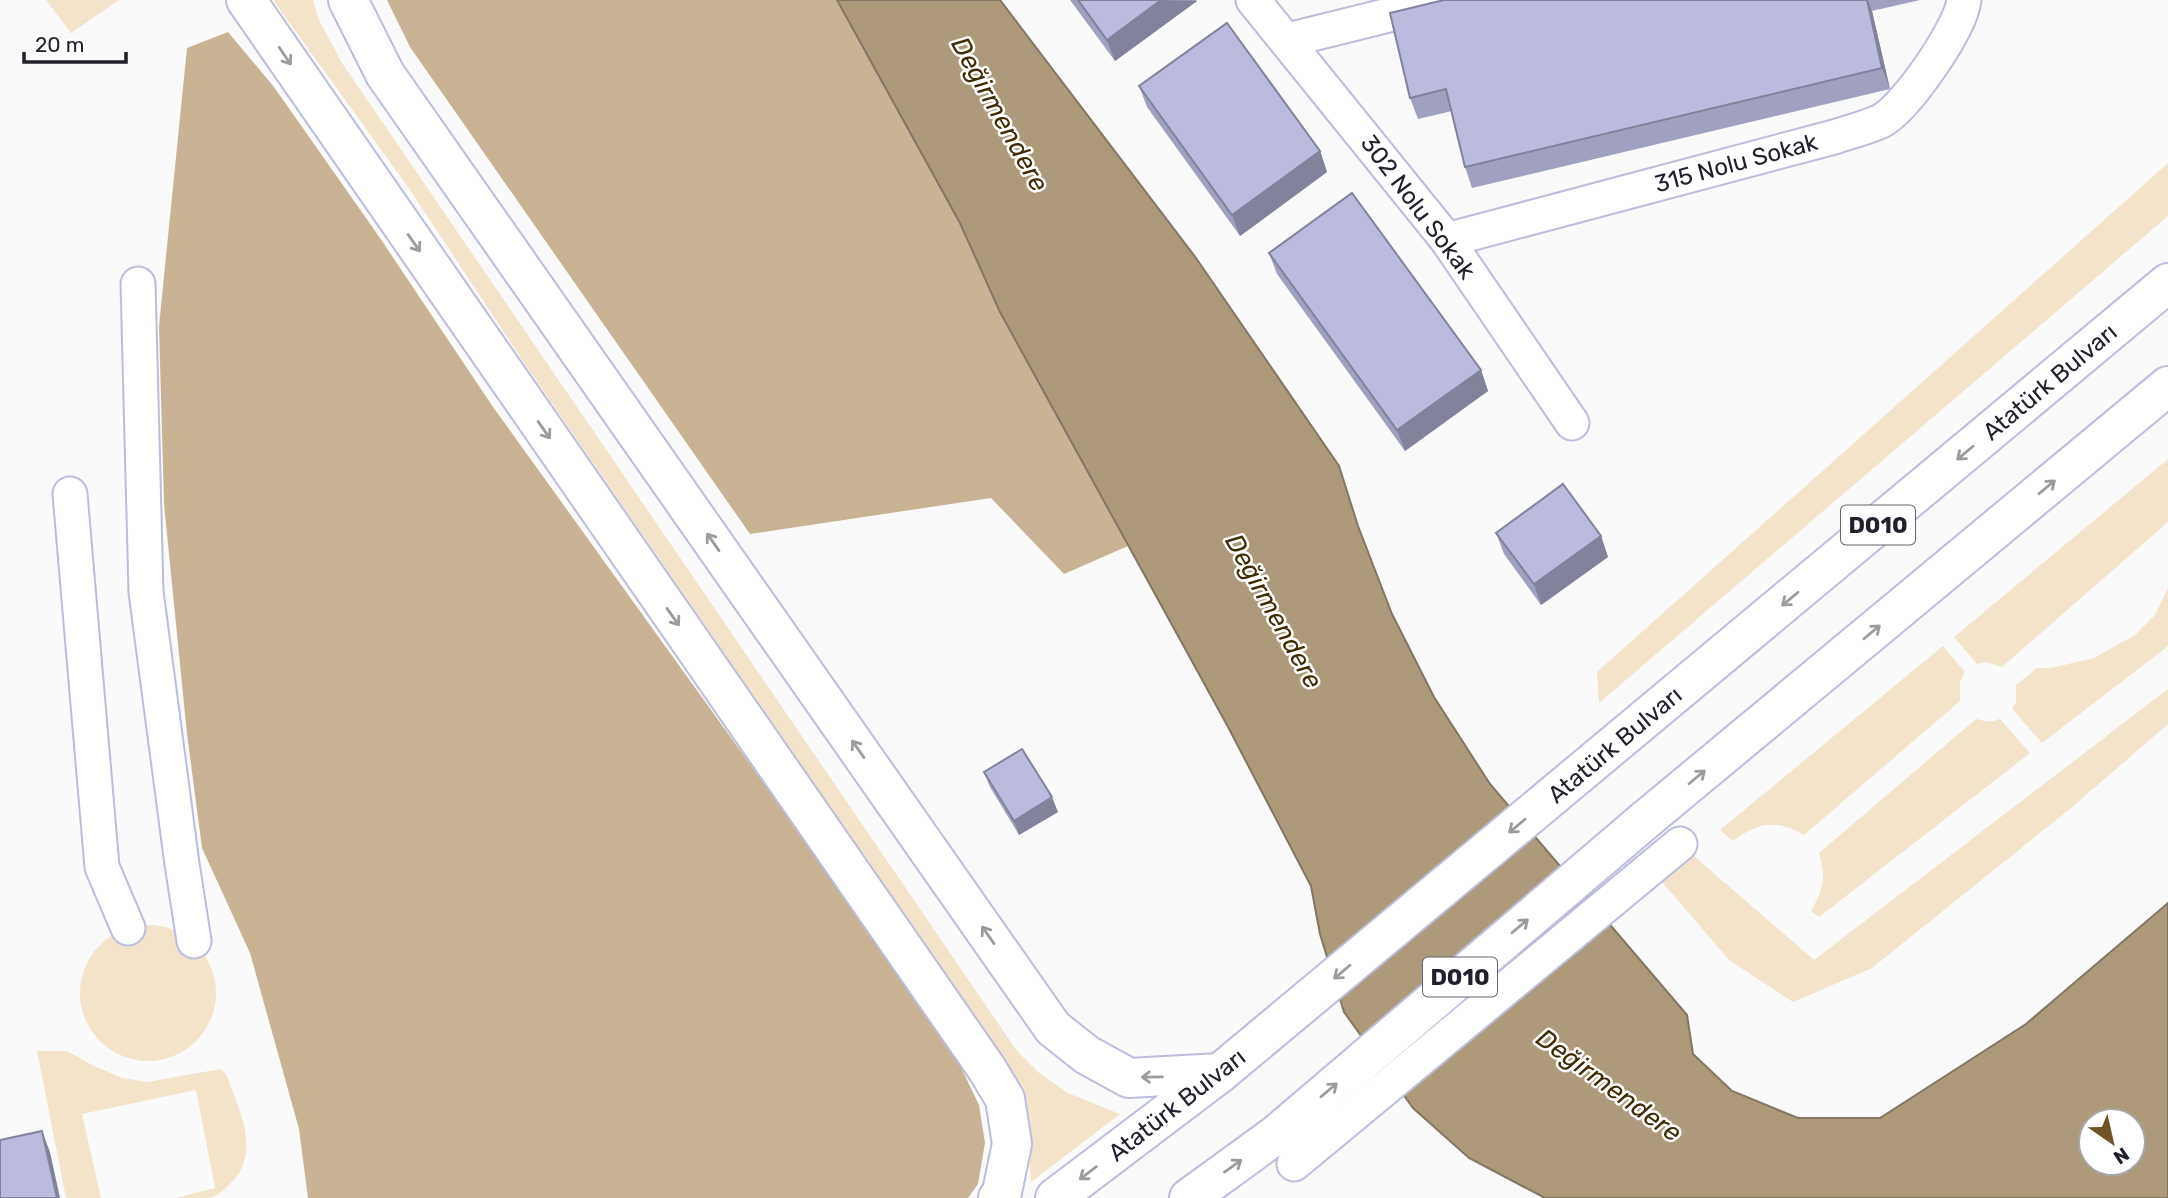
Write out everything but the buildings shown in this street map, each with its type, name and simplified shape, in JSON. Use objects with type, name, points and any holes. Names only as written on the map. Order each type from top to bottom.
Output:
[{"type":"highway","points":[[246,0],[987,1069],[1005,1099],[1012,1144],[1002,1192],[998,1198]]},
{"type":"highway","points":[[348,0],[385,74],[1054,1028],[1087,1055],[1129,1077],[1220,1073]]},
{"type":"highway","name":"Atatürk Bulvarı","points":[[1055,1198],[1220,1073],[2168,284]]},
{"type":"highway","name":"D010","points":[[1189,1198],[1286,1149],[1644,821],[2168,386]]},
{"type":"street","name":"302 Nolu Sokak","points":[[1253,0],[1447,240],[1572,423]]},
{"type":"street","points":[[1288,40],[1449,0]]},
{"type":"street","name":"315 Nolu Sokak","points":[[1447,240],[1834,137],[1883,120],[1917,86],[1947,43],[1964,0]]},
{"type":"street","points":[[138,284],[146,592],[194,941]]},
{"type":"street","points":[[70,494],[102,867],[128,928]]},
{"type":"street","points":[[1286,1149],[1680,844]]},
{"type":"shaded area","points":[[46,0],[119,0],[71,33]]},
{"type":"shaded area","points":[[273,0],[313,0],[319,20],[342,63],[1017,1051],[1038,1072],[1068,1093],[1120,1114],[1031,1182],[1026,1112],[1013,1072],[529,370],[408,187]]},
{"type":"shaded area","points":[[387,0],[837,0],[960,223],[1000,312],[1128,546],[1064,574],[991,498],[750,534],[410,47]]},
{"type":"shaded area","points":[[228,32],[274,87],[380,238],[493,407],[881,946],[958,1061],[979,1105],[985,1143],[978,1184],[968,1198],[308,1198],[299,1129],[250,953],[202,848],[187,734],[164,504],[159,326],[187,48]]},
{"type":"shaded area","points":[[2168,163],[2168,216],[1599,703],[1597,672]]},
{"type":"shaded area","points":[[2168,459],[2168,522],[2002,667],[1986,662],[1977,664],[1954,637]]},
{"type":"shaded area","points":[[2168,588],[2168,646],[2042,743],[2012,709],[2016,702],[2016,685],[2037,668],[2051,668],[2094,658],[2135,635],[2155,615]]},
{"type":"shaded area","points":[[1943,646],[1965,672],[1960,682],[1960,701],[1804,835],[1785,827],[1767,825],[1751,830],[1733,841],[1720,830]]},
{"type":"shaded area","points":[[2168,689],[2168,724],[2071,808],[1872,968],[1793,1002],[1729,960],[1663,883],[1680,844],[1814,960]]},
{"type":"shaded area","points":[[1976,719],[1989,722],[2000,719],[2030,753],[1819,917],[1811,911],[1822,883],[1823,869],[1819,853]]},
{"type":"shaded area","points":[[148,925],[174,930],[196,945],[211,967],[216,993],[211,1019],[196,1041],[174,1056],[148,1061],[122,1056],[100,1041],[85,1019],[80,993],[85,967],[100,945],[122,930]]},
{"type":"shaded area","points":[[37,1051],[67,1051],[122,1078],[147,1082],[221,1069],[227,1076],[245,1131],[247,1145],[240,1171],[229,1185],[215,1196],[176,1198],[215,1188],[196,1090],[82,1114],[101,1198],[66,1198]]},
{"type":"water","name":"Değirmendere","points":[[837,0],[1000,0],[1196,258],[1339,466],[1358,526],[1392,614],[1434,697],[1490,784],[1687,1015],[1693,1054],[1732,1091],[1798,1118],[1880,1118],[2026,1024],[2168,903],[2168,1198],[1545,1198],[1469,1158],[1413,1108],[1344,1012],[1320,934],[1311,886],[1227,725],[1000,312],[960,223]]}]
